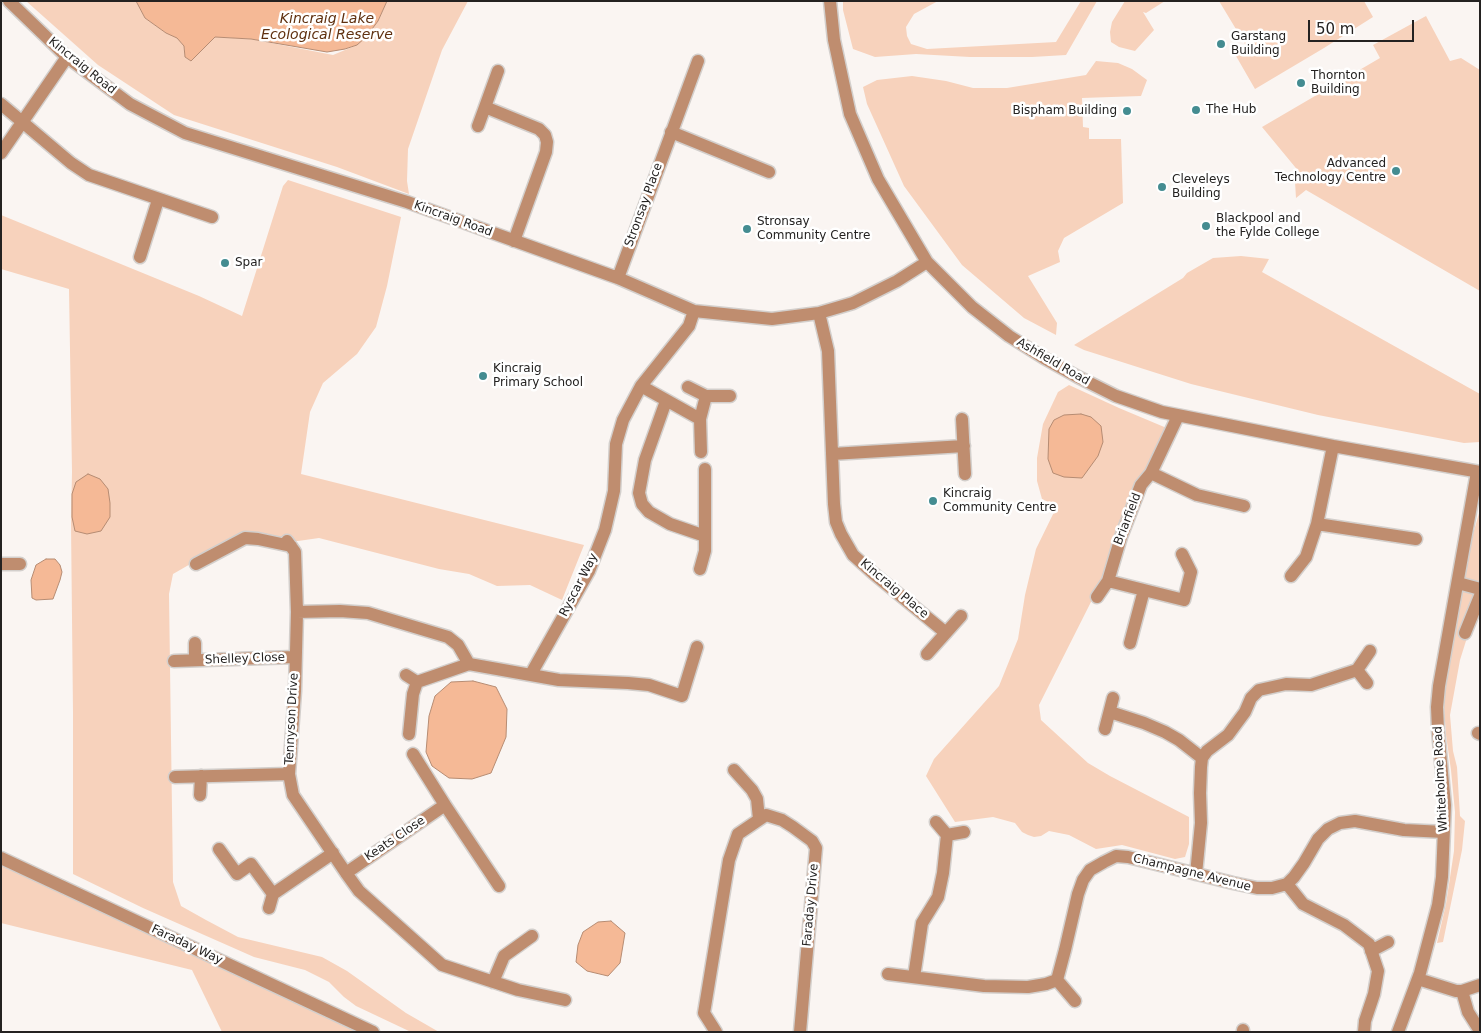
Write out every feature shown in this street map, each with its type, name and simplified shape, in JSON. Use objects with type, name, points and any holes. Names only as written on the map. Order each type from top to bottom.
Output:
[{"type":"street","name":"Kincraig Road","points":[[8,1],[67,57],[130,104],[185,134],[407,202],[618,278],[694,311],[772,319],[818,313],[853,303],[897,281],[926,262]]},
{"type":"street","name":"Ashfield Road","points":[[830,1],[833,33],[850,114],[878,179],[926,262],[972,307],[1009,336],[1044,358],[1116,396],[1149,408],[1178,416],[1478,472]]},
{"type":"street","points":[[1,153],[67,57]]},
{"type":"street","name":"Stronsay Place","points":[[618,278],[698,60]]},
{"type":"street","points":[[478,126],[498,71]]},
{"type":"street","points":[[1,104],[89,176],[212,218]]},
{"type":"street","points":[[485,107],[539,129],[545,135],[547,142],[546,152],[514,241]]},
{"type":"street","points":[[671,132],[769,172]]},
{"type":"street","points":[[140,257],[158,200]]},
{"type":"street","name":"Ryscar Way","points":[[531,674],[589,571],[605,530],[614,491],[616,444],[623,420],[641,386],[690,326],[694,311]]},
{"type":"street","name":"Kincraig Place","points":[[818,313],[828,351],[836,522],[853,555],[946,633]]},
{"type":"street","points":[[641,386],[700,419]]},
{"type":"street","points":[[688,386],[706,396],[730,396]]},
{"type":"street","points":[[702,452],[700,419],[706,396]]},
{"type":"street","points":[[666,401],[645,460],[639,494],[640,499],[650,512],[670,524],[704,536]]},
{"type":"street","name":"Briarfield","points":[[1097,597],[1108,581],[1121,538],[1142,485],[1151,473],[1178,416]]},
{"type":"street","points":[[962,419],[965,474]]},
{"type":"street","points":[[832,454],[964,446]]},
{"type":"street","points":[[1291,576],[1306,556],[1317,524],[1333,446]]},
{"type":"street","points":[[700,569],[705,551],[705,469]]},
{"type":"street","name":"Whiteholme Road","points":[[1399,1031],[1418,979],[1438,905],[1442,877],[1445,805],[1437,707],[1439,686],[1478,472]]},
{"type":"street","points":[[1151,473],[1197,495],[1244,506]]},
{"type":"street","points":[[1317,524],[1416,539]]},
{"type":"street","name":"Tennyson Drive","points":[[196,564],[245,538],[294,547],[297,612],[295,691],[289,774],[293,795],[359,891],[442,965],[518,990],[565,1000]]},
{"type":"street","points":[[1108,581],[1184,600],[1191,572],[1182,554]]},
{"type":"street","points":[[1,564],[20,564]]},
{"type":"street","points":[[1458,583],[1480,589]]},
{"type":"street","points":[[1130,643],[1144,590]]},
{"type":"street","points":[[1465,633],[1480,596]]},
{"type":"street","points":[[297,612],[340,611],[376,615],[448,637],[458,645],[470,664]]},
{"type":"street","points":[[927,654],[961,616]]},
{"type":"street","name":"Shelley Close","points":[[195,643],[195,660]]},
{"type":"street","points":[[409,734],[413,694],[418,682],[470,664],[558,680],[649,685],[682,696],[697,648]]},
{"type":"street","points":[[1196,874],[1201,823],[1202,758],[1207,751],[1228,735],[1245,712],[1251,698],[1259,690],[1286,684],[1311,685],[1357,670],[1370,651]]},
{"type":"street","name":"Shelley Close","points":[[174,661],[295,657]]},
{"type":"street","points":[[1357,670],[1367,683]]},
{"type":"street","points":[[406,675],[418,682]]},
{"type":"street","points":[[1105,729],[1113,698]]},
{"type":"street","points":[[1110,712],[1144,722],[1165,732],[1179,740],[1202,758]]},
{"type":"street","points":[[413,754],[499,886]]},
{"type":"street","points":[[716,1032],[704,1013],[729,860],[738,834],[759,818],[757,799],[752,790],[734,770]]},
{"type":"street","points":[[175,777],[289,774]]},
{"type":"street","points":[[200,795],[201,776]]},
{"type":"street","name":"Keats Close","points":[[346,873],[445,805]]},
{"type":"street","name":"Faraday Drive","points":[[759,818],[766,815],[782,820],[806,836],[816,848],[800,1032]]},
{"type":"street","points":[[1364,1032],[1378,971],[1369,944],[1344,925],[1303,904],[1287,884],[1299,870],[1318,839],[1328,829],[1340,823],[1356,821],[1391,828],[1444,832]]},
{"type":"street","points":[[914,977],[922,923],[938,897],[943,873],[947,835],[936,822]]},
{"type":"street","points":[[947,835],[964,832]]},
{"type":"street","points":[[219,849],[236,874],[252,864],[273,894]]},
{"type":"street","points":[[269,908],[273,894],[333,853]]},
{"type":"street","name":"Champagne Avenue","points":[[1057,980],[1083,880],[1090,870],[1116,856],[1128,857],[1256,888],[1272,888],[1287,884]]},
{"type":"street","name":"Faraday Way","points":[[1,858],[374,1032]]},
{"type":"street","points":[[493,982],[504,956],[532,936]]},
{"type":"street","points":[[1371,951],[1388,942]]},
{"type":"street","points":[[888,974],[984,986],[1028,987],[1057,980],[1075,1001]]},
{"type":"street","points":[[1418,979],[1462,991],[1480,985]]},
{"type":"street","points":[[1462,991],[1468,1012],[1480,1031]]},
{"type":"shaded area","points":[[26,1],[136,1],[145,18],[166,33],[177,37],[184,46],[185,57],[191,61],[215,37],[251,39],[333,55],[357,45],[378,21],[387,1],[468,1],[442,50],[408,149],[407,181],[409,194],[337,167],[174,115],[98,65]]},
{"type":"shaded area","points":[[843,1],[938,1],[914,14],[906,27],[907,36],[911,44],[927,49],[1056,42],[1081,1],[1097,1],[1066,55],[970,57],[916,54],[875,57],[853,49],[843,10]]},
{"type":"shaded area","points":[[1125,1],[1165,1],[1146,13],[1143,12],[1154,30],[1135,51],[1119,47],[1111,42],[1112,22]]},
{"type":"shaded area","points":[[1219,1],[1364,1],[1373,17],[1255,89],[1236,56],[1248,49]]},
{"type":"shaded area","points":[[1426,16],[1450,61],[1461,58],[1480,70],[1480,291],[1306,190],[1296,198],[1295,182],[1300,173],[1262,127],[1380,58],[1373,45]]},
{"type":"shaded area","points":[[1096,61],[1118,63],[1132,69],[1147,80],[1141,96],[1082,98],[1083,127],[1089,128],[1089,139],[1121,139],[1123,203],[1064,238],[1058,251],[1060,262],[1028,276],[1057,323],[1056,335],[1024,318],[962,265],[904,186],[867,104],[863,87],[877,80],[912,76],[946,81],[973,88],[1007,88],[1086,75]]},
{"type":"shaded area","points":[[288,180],[401,217],[387,286],[376,327],[357,354],[323,383],[310,412],[301,474],[584,545],[562,600],[530,585],[497,586],[469,574],[439,569],[319,538],[287,541],[246,532],[173,574],[169,594],[173,882],[181,906],[238,937],[322,957],[347,971],[406,1013],[439,1032],[411,1032],[356,1006],[329,982],[305,970],[254,957],[143,908],[73,874],[72,472],[69,289],[1,269],[1,215],[199,296],[242,316],[283,186]]},
{"type":"shaded area","points":[[1241,256],[1269,259],[1262,272],[1480,394],[1480,442],[1464,443],[1318,415],[1191,384],[1084,350],[1074,345],[1213,258]]},
{"type":"shaded area","points":[[1069,385],[1169,429],[1105,579],[1095,594],[1039,705],[1041,720],[1088,763],[1189,817],[1189,844],[1185,857],[1175,859],[1122,845],[1096,849],[1069,835],[1049,831],[1041,836],[1034,837],[1022,832],[1015,823],[993,817],[955,822],[926,776],[934,759],[999,686],[1018,639],[1025,595],[1036,549],[1057,506],[1042,499],[1037,481],[1037,458],[1043,424],[1058,392]]},
{"type":"shaded area","points":[[1480,510],[1480,596],[1460,660],[1450,715],[1453,751],[1457,767],[1460,816],[1465,821],[1462,850],[1443,942],[1437,943],[1446,904],[1454,851],[1455,812],[1444,707],[1446,680],[1473,534]]},
{"type":"shaded area","points":[[1,858],[373,1032],[222,1032],[192,970],[1,923]]},
{"type":"water","name":"Kincraig Lake Ecological Reserve","points":[[136,1],[387,1],[378,21],[366,37],[357,45],[345,49],[327,52],[251,39],[215,37],[191,61],[185,57],[184,46],[177,38],[166,33],[145,18]]},
{"type":"water","points":[[1081,414],[1091,417],[1101,426],[1103,442],[1098,456],[1082,478],[1064,477],[1053,473],[1048,459],[1049,429],[1054,420],[1064,415]]},
{"type":"water","points":[[88,474],[100,479],[108,489],[110,517],[101,531],[87,534],[75,531],[72,517],[72,494],[76,482]]},
{"type":"water","points":[[46,559],[55,559],[60,565],[62,572],[53,599],[36,600],[32,598],[31,580],[36,565]]},
{"type":"water","points":[[473,681],[496,687],[507,709],[506,737],[491,773],[472,779],[449,778],[432,766],[426,752],[429,716],[435,696],[451,682]]},
{"type":"water","points":[[611,921],[625,933],[620,963],[608,976],[587,971],[576,962],[578,945],[583,932],[598,922]]},
{"type":"place","name":"Garstang Building","points":[[1221,44]]},
{"type":"place","name":"Thornton Building","points":[[1301,83]]},
{"type":"place","name":"The Hub","points":[[1196,110]]},
{"type":"place","name":"Bispham Building","points":[[1127,111]]},
{"type":"place","name":"Advanced Technology Centre","points":[[1396,171]]},
{"type":"place","name":"Cleveleys Building","points":[[1162,187]]},
{"type":"place","name":"Blackpool and the Fylde College","points":[[1206,226]]},
{"type":"place","name":"Stronsay Community Centre","points":[[747,229]]},
{"type":"place","name":"Spar","points":[[225,263]]},
{"type":"place","name":"Kincraig Primary School","points":[[483,376]]},
{"type":"place","name":"Kincraig Community Centre","points":[[933,501]]}]
